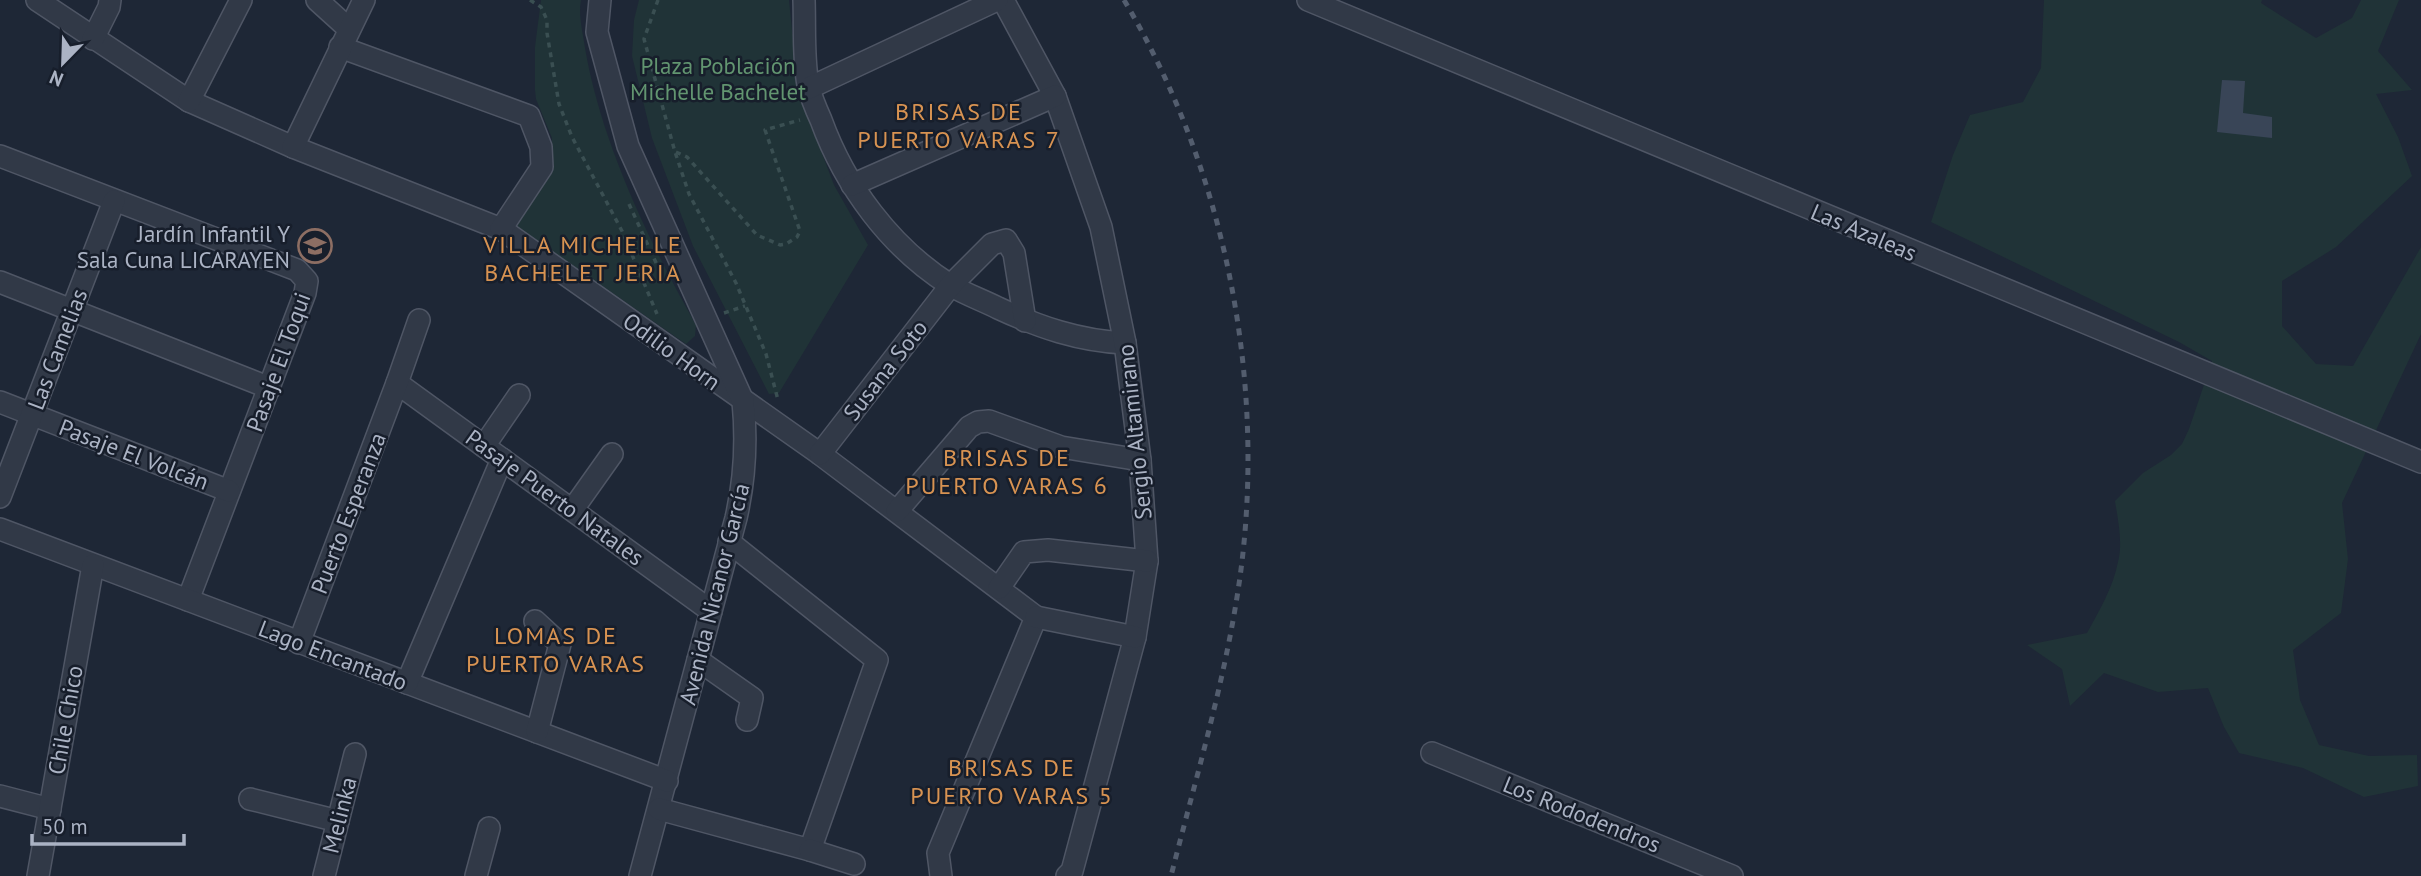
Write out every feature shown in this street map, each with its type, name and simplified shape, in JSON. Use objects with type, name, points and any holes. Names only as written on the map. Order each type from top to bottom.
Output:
[{"type":"street","name":"Odilio Horn","points":[[37,0],[189,101],[293,147],[501,229],[820,454],[1036,617]]},
{"type":"street","points":[[93,39],[110,0]]},
{"type":"street","points":[[189,101],[241,0]]},
{"type":"street","points":[[317,0],[345,38],[529,116],[541,147],[541,167],[501,229]]},
{"type":"street","points":[[293,147],[365,0]]},
{"type":"street","name":"Avenida Nicanor García","points":[[600,0],[597,32],[628,146],[743,401],[746,435],[742,494],[640,876]]},
{"type":"street","points":[[804,0],[805,65],[818,115],[852,186],[897,241],[951,285],[1026,321],[1090,340],[1125,343]]},
{"type":"street","points":[[809,88],[997,0]]},
{"type":"street","name":"Sergio Altamirano","points":[[1003,0],[1055,96],[1101,227],[1125,343],[1140,460],[1147,561],[1135,637],[1072,871],[1067,876]]},
{"type":"street","name":"Las Azaleas","points":[[1308,0],[2421,462]]},
{"type":"street","points":[[852,186],[1055,96]]},
{"type":"street","points":[[0,156],[114,201]]},
{"type":"street","name":"Las Camelias","points":[[0,497],[114,201]]},
{"type":"street","name":"Pasaje El Toqui","points":[[114,201],[297,270],[307,281],[270,388],[188,600]]},
{"type":"street","name":"Susana Soto","points":[[820,454],[951,285],[992,244],[1006,240],[1014,253],[1026,321]]},
{"type":"street","points":[[0,282],[270,388]]},
{"type":"street","name":"Puerto Esperanza","points":[[299,643],[419,320]]},
{"type":"street","points":[[686,361],[701,358],[706,353],[712,334]]},
{"type":"street","name":"Pasaje Puerto Natales","points":[[397,383],[711,611]]},
{"type":"street","points":[[484,446],[519,395]]},
{"type":"street","name":"Pasaje El Volcán","points":[[0,402],[229,491]]},
{"type":"street","points":[[897,510],[969,427],[978,422],[989,421],[1061,447],[1140,460]]},
{"type":"street","points":[[573,509],[612,454]]},
{"type":"street","points":[[407,683],[502,458]]},
{"type":"street","name":"Lago Encantado","points":[[0,529],[667,781]]},
{"type":"street","points":[[729,542],[877,660],[810,850]]},
{"type":"street","points":[[999,588],[1024,552],[1048,550],[1147,561]]},
{"type":"street","name":"Chile Chico","points":[[38,876],[93,565]]},
{"type":"street","points":[[941,876],[938,853],[1036,617],[1135,637]]},
{"type":"street","points":[[535,621],[561,644],[537,732]]},
{"type":"street","points":[[698,660],[752,698],[747,720]]},
{"type":"street","name":"Los Rododendros","points":[[1432,753],[1732,876]]},
{"type":"street","name":"Melinka","points":[[324,876],[355,754]]},
{"type":"street","points":[[0,796],[50,809]]},
{"type":"street","points":[[250,799],[338,821]]},
{"type":"street","points":[[659,809],[854,864]]},
{"type":"street","points":[[477,876],[489,828]]},
{"type":"path","points":[[530,0],[541,7],[547,20],[559,104],[572,137],[639,268],[655,305],[665,346]]},
{"type":"path","points":[[658,0],[644,39],[675,152],[688,194],[736,283],[766,354],[780,410],[780,427]]},
{"type":"path","points":[[675,152],[687,157],[757,235],[780,245],[786,244],[797,237],[800,231],[765,130],[818,115]]},
{"type":"green space","name":"Plaza Población Michelle Bachelet","points":[[541,0],[581,0],[585,48],[602,119],[644,226],[696,325],[695,336],[686,344],[516,226],[548,178],[552,164],[552,138],[535,90],[535,47]]},
{"type":"green space","name":"Plaza Población Michelle Bachelet","points":[[639,0],[789,0],[798,90],[834,185],[868,245],[779,393],[769,394],[693,246],[652,138],[632,56],[634,20]]},
{"type":"green space","points":[[2044,0],[2262,0],[2261,3],[2316,38],[2352,18],[2361,0],[2399,0],[2378,51],[2412,90],[2376,94],[2398,137],[2412,176],[2336,247],[2282,281],[2282,326],[2316,364],[2353,366],[2421,247],[2421,334],[2342,503],[2348,559],[2341,613],[2293,650],[2300,700],[2319,745],[2369,756],[2417,755],[2418,786],[2364,797],[2303,768],[2239,753],[2224,727],[2208,688],[2158,692],[2104,673],[2070,706],[2062,669],[2027,645],[2087,633],[2116,572],[2120,539],[2115,501],[2143,473],[2171,455],[2182,444],[2212,361],[2179,342],[1931,222],[1953,155],[1970,115],[2023,102],[2041,68]]},
{"type":"building","points":[[2222,80],[2245,81],[2243,113],[2272,117],[2272,138],[2217,132]]},
{"type":"railway","points":[[1124,0],[1159,65],[1189,134],[1212,205],[1230,278],[1242,353],[1247,428],[1247,503],[1234,615],[1210,727],[1171,876]]},
{"type":"place","name":"Jardín Infantil Y Sala Cuna LICARAYEN","points":[[315,246]]},
{"type":"district","name":"BRISAS DE PUERTO VARAS 7","points":[[959,125]]},
{"type":"district","name":"VILLA MICHELLE BACHELET JERIA","points":[[583,258]]},
{"type":"district","name":"BRISAS DE PUERTO VARAS 6","points":[[1007,471]]},
{"type":"district","name":"LOMAS DE PUERTO VARAS","points":[[556,649]]},
{"type":"district","name":"BRISAS DE PUERTO VARAS 5","points":[[1012,781]]}]
